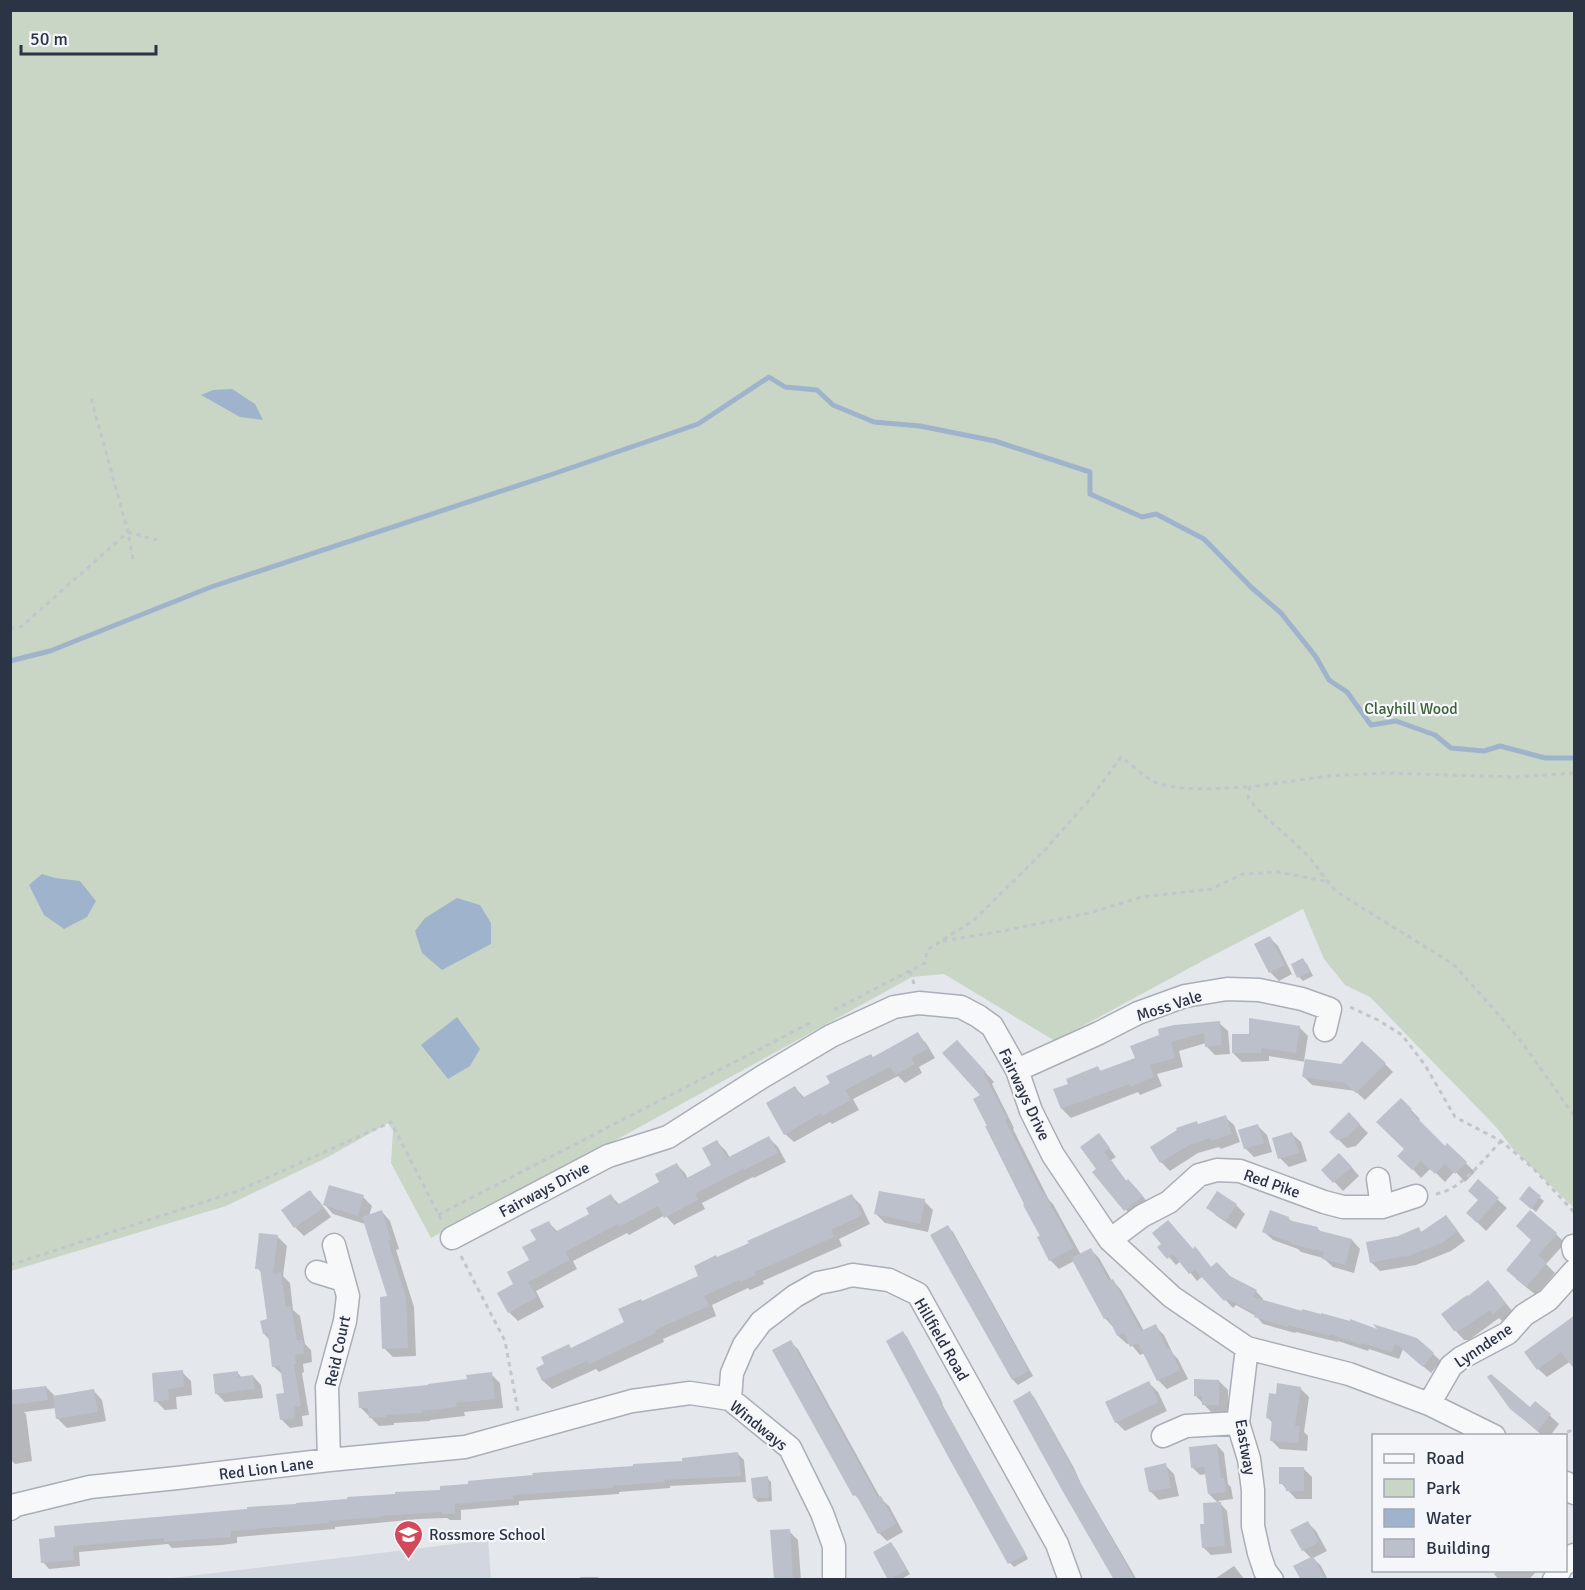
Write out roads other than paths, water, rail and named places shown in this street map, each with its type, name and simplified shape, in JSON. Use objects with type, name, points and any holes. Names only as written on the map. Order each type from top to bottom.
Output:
[{"type":"street","name":"Moss Vale","points":[[1017,1070],[1138,1014],[1185,996],[1227,989],[1259,990],[1302,999],[1333,1013]]},
{"type":"street","name":"Fairways Drive","points":[[452,1238],[608,1156],[668,1137],[831,1036],[894,1007],[920,1003],[961,1006],[992,1026],[1017,1070],[1031,1111],[1053,1155],[1110,1240],[1172,1297],[1247,1348],[1349,1374],[1429,1404],[1490,1434]]},
{"type":"street","name":"Red Pike","points":[[1110,1240],[1142,1216],[1169,1202],[1199,1175],[1217,1170],[1240,1171],[1324,1202],[1344,1207],[1382,1207],[1416,1196]]},
{"type":"street","points":[[1378,1179],[1382,1207]]},
{"type":"street","name":"Reid Court","points":[[329,1460],[327,1387],[345,1321],[348,1296],[334,1245]]},
{"type":"street","name":"Lynndene","points":[[1429,1404],[1451,1366],[1508,1332],[1524,1315],[1548,1300],[1575,1271]]},
{"type":"street","points":[[317,1272],[343,1280]]},
{"type":"street","name":"Hillfield Road","points":[[730,1399],[732,1373],[744,1346],[761,1322],[795,1296],[818,1283],[852,1275],[889,1280],[918,1294],[1057,1544],[1070,1580]]},
{"type":"street","name":"Eastway","points":[[1247,1348],[1238,1423],[1250,1459],[1253,1526],[1265,1571],[1272,1580]]},
{"type":"street","name":"Windways","points":[[522,1431],[632,1401],[690,1393],[730,1399],[790,1448],[822,1513],[834,1546],[834,1580]]},
{"type":"street","points":[[1163,1436],[1182,1418],[1238,1423]]},
{"type":"street","name":"Red Lion Lane","points":[[10,1509],[16,1504],[90,1487],[465,1447],[522,1431]]},
{"type":"water","points":[[232,389],[255,404],[263,420],[240,417],[201,395],[213,390]]},
{"type":"water","points":[[42,874],[80,881],[96,901],[87,917],[64,929],[44,915],[29,885]]},
{"type":"water","points":[[457,898],[480,905],[491,923],[491,944],[442,970],[422,953],[415,931],[425,918]]},
{"type":"water","points":[[457,1017],[480,1049],[470,1066],[448,1079],[421,1045]]},
{"type":"waterway","points":[[10,661],[50,651],[211,587],[698,424],[769,377],[785,387],[817,390],[833,405],[874,422],[920,426],[995,441],[1090,472],[1090,494],[1142,517],[1156,514],[1204,539],[1252,588],[1281,613],[1316,657],[1329,680],[1347,692],[1371,725],[1396,721],[1435,735],[1451,748],[1484,751],[1500,746],[1545,758],[1574,758]]},
{"type":"place","name":"Rossmore School","points":[[408,1560]]},
{"type":"park label","name":"Clayhill Wood","points":[[1411,708]]}]
